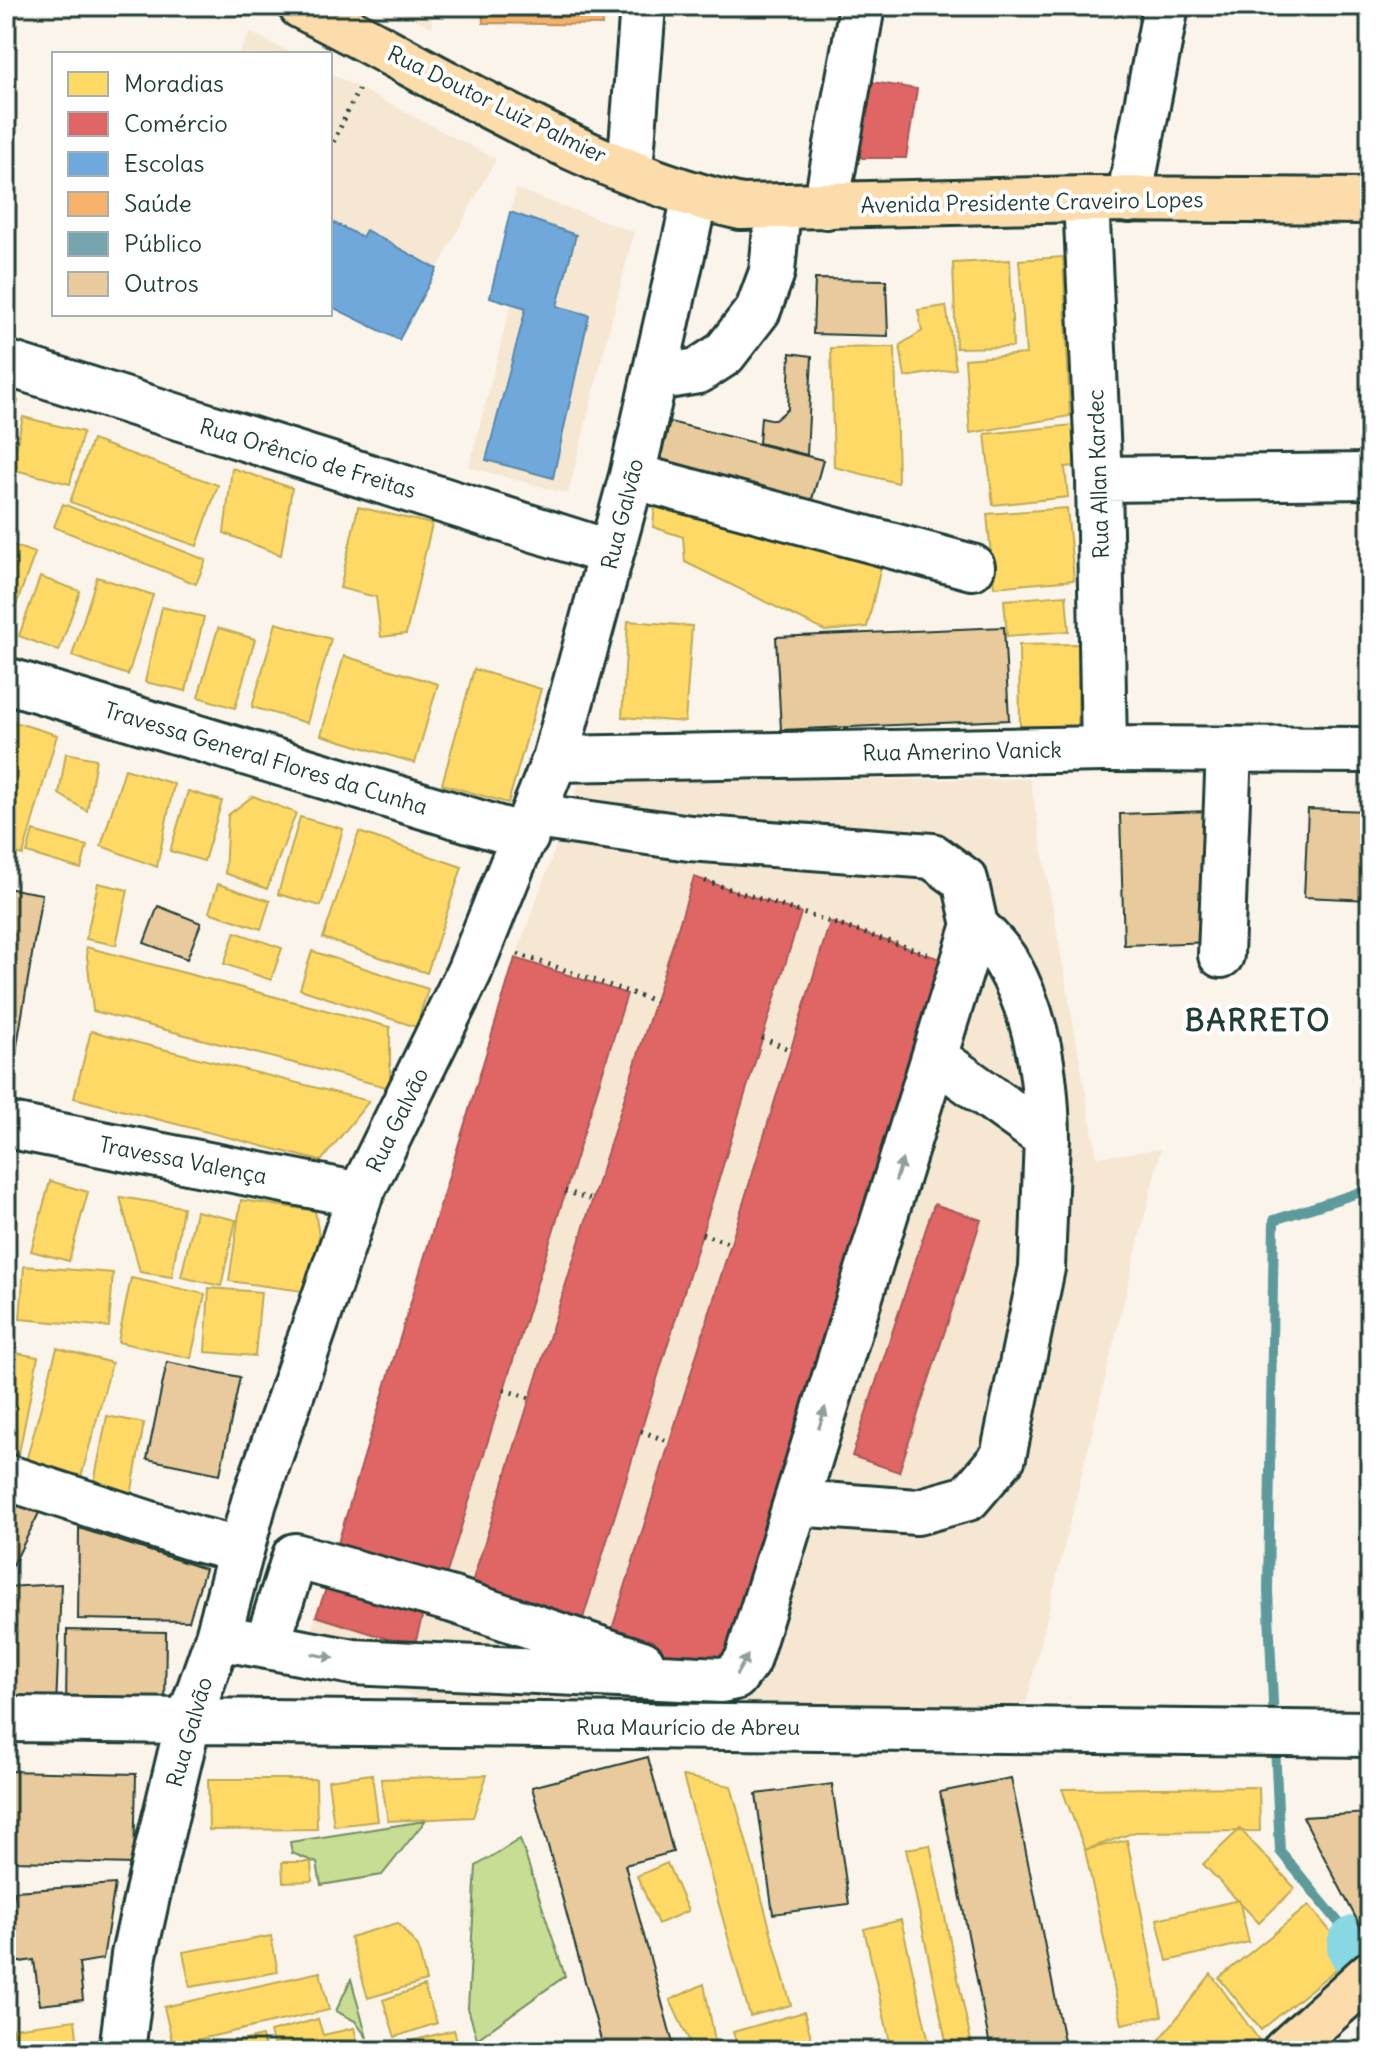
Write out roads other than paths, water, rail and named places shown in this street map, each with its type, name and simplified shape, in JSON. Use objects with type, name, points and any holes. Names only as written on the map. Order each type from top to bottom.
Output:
[{"type":"main road","name":"Rua Doutor Luiz Palmier","points":[[301,6],[354,18],[501,110],[695,197]]},
{"type":"main road","name":"Avenida Presidente Craveiro Lopes","points":[[695,197],[741,207],[1086,199],[1370,201]]},
{"type":"main road","points":[[1285,2051],[1370,1974]]},
{"type":"street","points":[[630,170],[643,6]]},
{"type":"street","points":[[826,206],[862,6]]},
{"type":"street","points":[[1129,200],[1166,6]]},
{"type":"street","name":"Rua Galvão","points":[[122,2051],[134,1955],[188,1723],[218,1637],[241,1550],[360,1195],[469,972],[555,759],[632,476],[695,197]]},
{"type":"street","name":"Rua Allan Kardec","points":[[1086,199],[1099,479],[1104,749]]},
{"type":"street","points":[[655,378],[698,371],[724,354],[758,310],[772,272],[778,207]]},
{"type":"street","name":"Rua Orêncio de Freitas","points":[[6,363],[611,553]]},
{"type":"street","points":[[632,476],[972,567]]},
{"type":"street","points":[[1099,479],[1370,476]]},
{"type":"street","name":"Travessa General Flores da Cunha","points":[[6,680],[530,826],[932,856],[965,880],[969,945]]},
{"type":"street","name":"Rua Amerino Vanick","points":[[555,759],[1104,749],[1370,750]]},
{"type":"street","points":[[1221,955],[1229,749]]},
{"type":"street","points":[[218,1637],[353,1662],[692,1680],[735,1677],[747,1661],[969,945],[1006,962],[1034,1025],[1046,1087],[1042,1268],[1003,1457],[968,1498],[917,1512],[796,1503]]},
{"type":"street","points":[[934,1057],[1047,1138]]},
{"type":"street","name":"Travessa Valença","points":[[6,1125],[360,1195]]},
{"type":"street","points":[[6,1477],[196,1539],[241,1550]]},
{"type":"street","points":[[267,1645],[295,1556],[453,1600],[692,1680]]},
{"type":"street","name":"Rua Maurício de Abreu","points":[[6,1719],[1370,1734]]},
{"type":"waterway","points":[[1274,1725],[1268,1591],[1274,1220],[1370,1189]]},
{"type":"waterway","points":[[1275,1745],[1280,1851],[1358,1946]]},
{"type":"waterway","points":[[1358,1946],[1370,1968]]},
{"type":"district","name":"BARRETO","points":[[1258,1021]]}]
